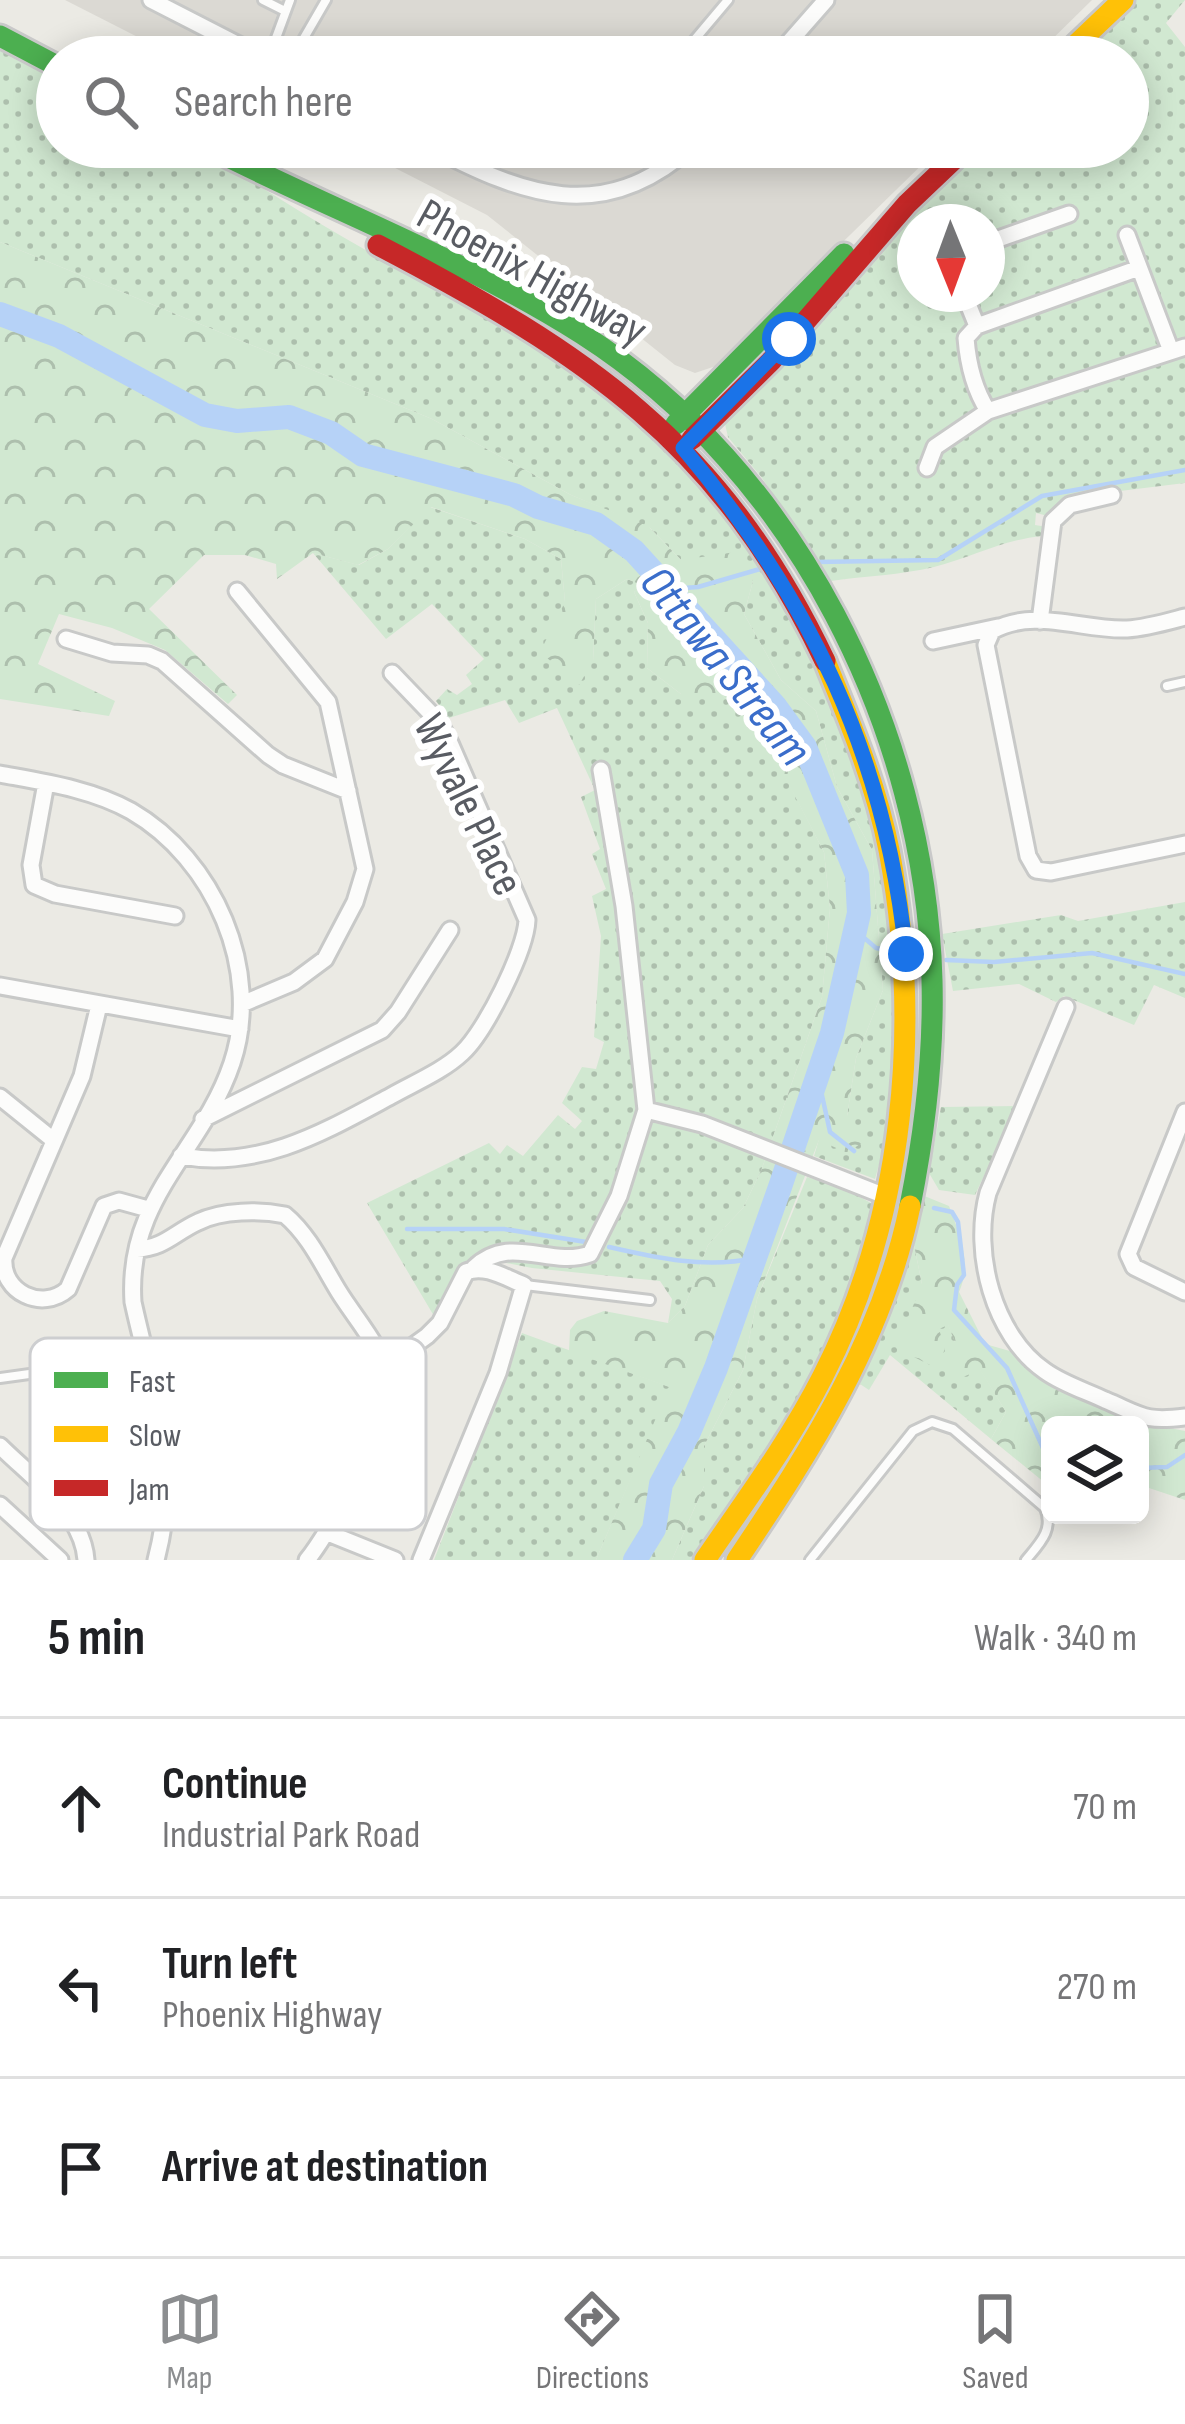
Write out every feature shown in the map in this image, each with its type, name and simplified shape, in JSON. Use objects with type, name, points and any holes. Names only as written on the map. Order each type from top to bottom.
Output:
[{"type":"main road","points":[[1068,36],[1106,0]]},
{"type":"main road","points":[[1085,36],[1123,0]]},
{"type":"main road","points":[[0,35],[36,55]]},
{"type":"main road","name":"Phoenix Highway","points":[[245,168],[277,190],[488,302],[593,370],[675,440],[748,529],[794,601],[832,673],[874,782],[894,860],[908,988],[905,1090],[898,1141],[859,1292],[826,1368],[806,1409],[705,1560]]},
{"type":"main road","name":"Phoenix Highway","points":[[248,168],[508,293],[634,370],[693,422],[773,515],[862,667],[898,763],[921,864],[934,993],[926,1138],[886,1293],[832,1414],[737,1560]]},
{"type":"main road","points":[[693,422],[724,375],[932,168]]},
{"type":"main road","points":[[675,440],[772,360],[907,204],[945,168]]},
{"type":"main road","points":[[634,370],[684,390],[724,375]]},
{"type":"street","points":[[151,0],[224,36]]},
{"type":"street","points":[[794,36],[826,0]]},
{"type":"street","points":[[472,168],[506,185],[542,194],[586,195],[634,184],[666,168]]},
{"type":"street","points":[[1005,237],[1069,214]]},
{"type":"street","points":[[927,468],[935,447],[988,411],[1178,349],[1126,235]]},
{"type":"street","points":[[988,411],[977,394],[967,354],[966,338],[977,326],[1139,268]]},
{"type":"street","points":[[971,312],[977,326]]},
{"type":"street","points":[[1040,621],[1053,521],[1070,505],[1112,495]]},
{"type":"street","points":[[236,591],[328,702],[365,869],[326,959],[294,982],[242,1004]]},
{"type":"street","points":[[933,641],[1040,621],[1124,630],[1185,617]]},
{"type":"street","points":[[1000,626],[988,637],[986,653],[1032,866],[1051,872],[1185,844]]},
{"type":"street","points":[[66,638],[112,653],[148,655],[162,661],[268,755],[348,791]]},
{"type":"street","name":"Wyvale Place","points":[[181,1156],[254,1156],[312,1139],[451,1061],[482,1027],[524,940],[527,920],[450,743],[439,722],[392,673]]},
{"type":"street","points":[[425,1338],[440,1323],[459,1281],[488,1256],[512,1250],[571,1259],[590,1254],[619,1196],[646,1110],[616,842],[601,770]]},
{"type":"street","points":[[0,774],[129,809],[181,851],[206,881],[234,952],[242,1004],[232,1064],[148,1209],[137,1250],[131,1280],[141,1338]]},
{"type":"street","points":[[46,783],[31,866],[34,884],[55,895],[175,916]]},
{"type":"street","points":[[203,1119],[382,1030],[450,930]]},
{"type":"street","points":[[0,986],[240,1029]]},
{"type":"street","points":[[100,1005],[86,1064],[4,1258],[5,1280],[38,1299],[61,1295],[68,1289],[104,1206],[119,1202],[148,1209]]},
{"type":"street","points":[[1066,1006],[984,1206],[989,1292],[1021,1345],[1046,1372],[1148,1418],[1181,1417],[1185,1398]]},
{"type":"street","points":[[0,1097],[52,1138]]},
{"type":"street","points":[[646,1110],[702,1124],[885,1196]]},
{"type":"street","points":[[1185,1112],[1128,1254],[1134,1267],[1185,1292]]},
{"type":"street","points":[[137,1250],[161,1246],[200,1220],[285,1215],[306,1239],[366,1338]]},
{"type":"street","points":[[421,1560],[498,1373],[524,1285],[474,1268]]},
{"type":"street","points":[[0,1446],[30,1476]]},
{"type":"street","points":[[0,1505],[60,1560]]},
{"type":"street","points":[[79,1530],[86,1560]]},
{"type":"street","points":[[156,1560],[161,1530]]},
{"type":"street","points":[[308,1560],[330,1530]]},
{"type":"street","points":[[328,1533],[395,1560]]},
{"type":"lane","points":[[263,0],[285,10]]},
{"type":"lane","points":[[274,36],[290,0]]},
{"type":"lane","points":[[305,36],[326,0]]},
{"type":"lane","points":[[698,36],[728,0]]},
{"type":"lane","points":[[1167,686],[1185,682]]},
{"type":"lane","points":[[524,1285],[650,1300]]},
{"type":"lane","points":[[0,1378],[30,1374]]},
{"type":"lane","points":[[810,1560],[914,1431],[932,1422],[953,1429],[1045,1508],[1047,1532],[1026,1560]]},
{"type":"shaded area","points":[[65,0],[1092,0],[1055,36],[136,36]]},
{"type":"shaded area","points":[[395,168],[919,168],[716,366],[695,373],[675,365],[487,215]]},
{"type":"green space","points":[[1129,0],[1185,0],[1166,23],[1185,47],[1185,483],[1063,498],[1048,516],[1036,513],[1035,525],[1047,527],[1043,536],[921,570],[831,581],[762,478],[728,437],[725,424],[731,408],[897,226],[897,312],[1005,312],[1005,204],[918,204],[954,168],[1149,168],[1149,36],[1094,36]]},
{"type":"green space","points":[[0,49],[36,69],[36,168],[231,168],[527,340],[586,378],[666,447],[737,533],[798,631],[845,738],[878,851],[896,964],[895,1075],[875,1179],[814,1156],[819,1139],[847,1116],[856,1058],[883,990],[872,850],[837,787],[816,711],[781,680],[744,614],[753,581],[681,560],[650,528],[571,495],[432,419],[0,242]]},
{"type":"green space","points":[[0,242],[432,419],[571,495],[648,526],[681,560],[736,552],[753,581],[744,614],[781,680],[816,711],[837,787],[872,850],[883,990],[856,1058],[847,1116],[863,1142],[847,1153],[819,1140],[757,1299],[743,1370],[704,1446],[704,1486],[672,1560],[596,1560],[669,1387],[569,1351],[570,1330],[577,1321],[604,1311],[668,1323],[685,1306],[708,1245],[743,1208],[761,1171],[822,997],[830,908],[824,852],[762,733],[721,694],[681,694],[647,668],[648,623],[634,592],[644,586],[627,579],[596,599],[593,661],[579,685],[540,652],[565,602],[561,559],[525,539],[431,507],[388,549],[358,565],[313,553],[277,579],[276,564],[245,555],[204,555],[149,609],[237,695],[228,704],[165,650],[112,628],[59,614],[38,664],[115,701],[109,716],[0,699]]},
{"type":"green space","points":[[430,507],[525,539],[561,559],[565,602],[593,661],[596,599],[627,579],[646,586],[634,592],[648,623],[647,668],[681,694],[721,694],[763,733],[824,852],[830,908],[822,997],[761,1171],[743,1208],[708,1245],[685,1306],[668,1323],[672,1299],[660,1281],[475,1257],[458,1266],[434,1316],[367,1203],[489,1143],[500,1154],[507,1145],[523,1156],[558,1115],[575,1129],[582,1121],[562,1103],[582,1067],[596,1069],[604,1042],[594,1037],[601,936],[592,896],[606,889],[592,854],[600,849],[581,797],[595,790],[557,708],[519,723],[505,700],[449,718],[436,701],[447,689],[457,695],[472,684],[466,675],[484,659],[432,604],[386,639],[313,553],[359,565],[388,549]]},
{"type":"green space","points":[[1185,902],[1185,998],[1154,985],[1134,1025],[1064,996],[1056,1002],[1019,984],[953,991],[942,934],[1061,915],[1078,921]]},
{"type":"green space","points":[[1017,1106],[975,1195],[939,1190],[929,1173],[941,1107]]},
{"type":"green space","points":[[807,1177],[837,1185],[873,1204],[845,1293],[818,1358],[767,1449],[691,1560],[672,1560],[704,1486],[704,1446],[743,1370],[757,1299]]},
{"type":"green space","points":[[922,1195],[949,1206],[964,1260],[959,1292],[985,1344],[1017,1353],[1126,1416],[1041,1416],[1041,1480],[991,1439],[1006,1412],[980,1370],[958,1379],[947,1370],[955,1342],[948,1325],[939,1329],[945,1349],[936,1368],[896,1348],[922,1284],[914,1245]]},
{"type":"green space","points":[[914,1245],[939,1328],[948,1324],[955,1342],[980,1369],[1006,1412],[991,1439],[890,1355],[869,1390],[860,1384],[896,1302]]},
{"type":"green space","points":[[522,1333],[670,1387],[596,1560],[434,1560]]},
{"type":"green space","points":[[1149,1424],[1185,1431],[1185,1500],[1149,1488]]},
{"type":"waterway","name":"Ottawa Stream","points":[[0,314],[59,336],[205,415],[237,421],[289,417],[331,433],[363,455],[514,495],[596,524],[634,551],[775,706],[805,747],[857,875],[859,913],[832,1033],[780,1187],[716,1368],[661,1484],[654,1529],[635,1560]]},
{"type":"waterway","points":[[816,562],[938,560],[1042,496],[1185,470]]},
{"type":"waterway","points":[[669,589],[698,587],[760,569]]},
{"type":"waterway","points":[[855,930],[876,948],[893,951]]},
{"type":"waterway","points":[[946,960],[994,962],[1092,953],[1185,974]]},
{"type":"waterway","points":[[818,1077],[830,1132],[854,1151]]},
{"type":"waterway","points":[[934,1208],[952,1212],[958,1222],[964,1275],[957,1285],[954,1310],[1007,1368],[1041,1444]]},
{"type":"waterway","points":[[407,1229],[504,1229],[586,1242]]},
{"type":"waterway","points":[[609,1247],[700,1262],[755,1258]]},
{"type":"waterway","points":[[1149,1468],[1167,1467],[1185,1455]]},
{"type":"traffic: fast","points":[[0,36],[36,55]]},
{"type":"traffic: fast","points":[[253,168],[445,258],[582,334],[658,391],[726,457],[785,532],[835,614],[875,701],[904,792],[924,886],[932,1037],[910,1206]]},
{"type":"traffic: fast","points":[[676,424],[844,254]]},
{"type":"traffic: slow","points":[[1085,36],[1123,0]]},
{"type":"traffic: slow","points":[[705,1560],[796,1424],[851,1315],[873,1251],[899,1119],[904,984],[889,850],[870,777],[825,661]]},
{"type":"traffic: slow","points":[[737,1560],[817,1434],[863,1347],[898,1255],[910,1206]]},
{"type":"traffic: jam","points":[[692,439],[772,360],[907,204],[945,168]]},
{"type":"traffic: jam","points":[[378,245],[521,325],[640,411],[692,461],[740,519],[784,584],[825,661]]},
{"type":"route","points":[[789,339],[683,448],[753,536],[832,673],[874,782],[894,860],[906,954]]}]
